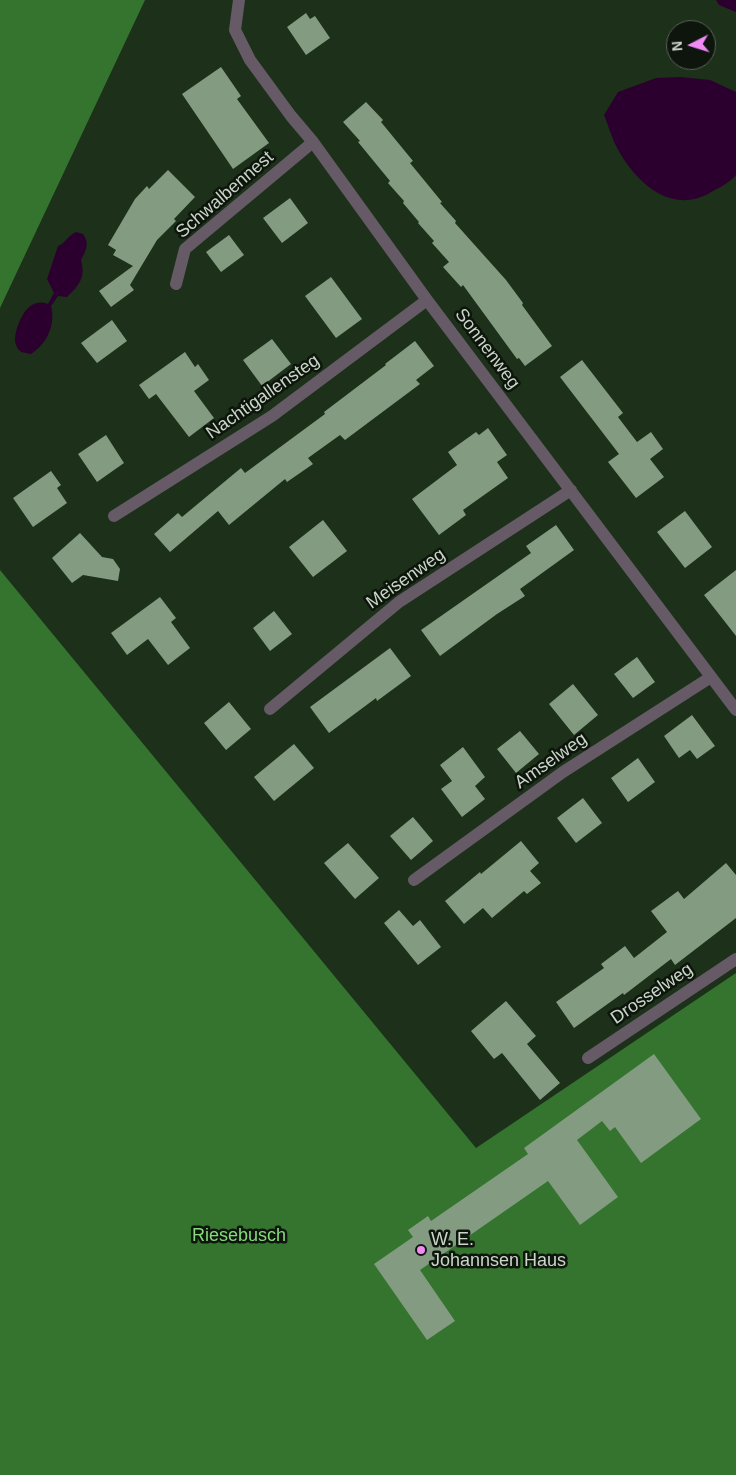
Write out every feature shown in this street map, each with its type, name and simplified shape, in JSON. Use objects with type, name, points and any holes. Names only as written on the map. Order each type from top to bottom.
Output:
[{"type":"street","name":"Sonnenweg","points":[[239,0],[235,30],[250,60],[313,142],[427,300],[736,710]]},
{"type":"street","name":"Schwalbennest","points":[[176,284],[186,249],[313,142]]},
{"type":"street","name":"Nachtigallensteg","points":[[114,516],[272,416],[427,300]]},
{"type":"street","name":"Meisenweg","points":[[270,708],[399,602],[571,490]]},
{"type":"street","name":"Amselweg","points":[[414,880],[563,772],[711,677]]},
{"type":"street","name":"Drosselweg","points":[[588,1058],[736,958]]},
{"type":"green space","points":[[0,0],[145,0],[0,308]]},
{"type":"green space","name":"Riesebusch","points":[[0,570],[476,1148],[736,973],[736,1475],[0,1475]]},
{"type":"shaded area","points":[[716,0],[736,0],[736,12],[719,5]]},
{"type":"shaded area","points":[[680,77],[710,80],[736,92],[736,175],[730,181],[708,194],[693,199],[679,200],[652,190],[631,169],[615,144],[604,115],[618,92],[656,78]]},
{"type":"shaded area","points":[[76,232],[83,234],[87,244],[81,260],[83,272],[80,281],[67,297],[58,296],[51,306],[51,326],[42,345],[31,354],[21,352],[15,341],[19,323],[25,312],[32,305],[36,303],[48,304],[54,293],[47,279],[58,246]]},
{"type":"building","points":[[306,13],[310,19],[315,16],[330,38],[306,55],[287,27]]},
{"type":"building","points":[[221,67],[241,96],[237,99],[269,143],[233,169],[182,94]]},
{"type":"building","points":[[366,102],[383,120],[381,122],[413,161],[410,163],[442,202],[440,203],[456,221],[455,223],[506,280],[552,346],[525,366],[519,358],[517,359],[463,285],[461,287],[443,267],[449,262],[432,243],[434,241],[388,183],[390,181],[358,142],[360,141],[343,122]]},
{"type":"building","points":[[168,170],[195,197],[174,219],[176,221],[157,240],[130,285],[134,290],[111,307],[99,291],[133,266],[113,255],[116,250],[108,245],[135,199],[147,186],[149,189]]},
{"type":"building","points":[[290,198],[308,223],[282,243],[263,218]]},
{"type":"building","points":[[229,235],[244,255],[221,272],[206,252]]},
{"type":"building","points":[[331,277],[362,319],[336,338],[305,296]]},
{"type":"building","points":[[112,320],[127,341],[97,363],[81,343]]},
{"type":"building","points":[[272,339],[291,364],[262,386],[243,360]]},
{"type":"building","points":[[415,341],[434,366],[416,380],[420,384],[345,440],[340,435],[308,458],[313,464],[287,482],[285,479],[229,525],[218,511],[170,552],[154,534],[178,513],[182,517],[241,468],[245,473],[325,414],[324,412]]},
{"type":"building","points":[[185,352],[195,367],[198,364],[209,380],[194,391],[214,418],[189,437],[156,394],[149,399],[139,385]]},
{"type":"building","points":[[582,360],[623,413],[618,417],[637,442],[651,432],[663,449],[650,459],[664,477],[636,498],[608,462],[619,454],[560,377]]},
{"type":"building","points":[[488,428],[507,455],[497,462],[508,478],[463,510],[466,515],[439,535],[412,499],[457,465],[448,452],[476,432],[479,435]]},
{"type":"building","points":[[106,435],[124,463],[97,482],[78,454]]},
{"type":"building","points":[[51,471],[61,485],[57,488],[67,503],[33,527],[13,498]]},
{"type":"building","points":[[685,511],[712,547],[685,568],[657,532]]},
{"type":"building","points":[[323,520],[347,551],[313,577],[289,547]]},
{"type":"building","points":[[556,525],[574,550],[520,589],[525,596],[440,656],[421,630],[531,553],[526,546]]},
{"type":"building","points":[[80,533],[102,557],[113,559],[120,569],[118,581],[83,575],[72,583],[52,558]]},
{"type":"building","points":[[736,570],[736,636],[704,595]]},
{"type":"building","points":[[160,597],[176,618],[171,622],[190,648],[168,665],[148,639],[127,655],[111,633]]},
{"type":"building","points":[[274,611],[292,634],[270,651],[253,628]]},
{"type":"building","points":[[390,648],[411,676],[377,701],[376,698],[329,733],[310,707]]},
{"type":"building","points":[[637,657],[655,682],[633,698],[614,674]]},
{"type":"building","points":[[573,684],[598,715],[574,735],[549,704]]},
{"type":"building","points":[[229,702],[251,729],[226,750],[204,723]]},
{"type":"building","points":[[692,715],[715,746],[697,759],[690,750],[679,758],[664,736]]},
{"type":"building","points":[[520,731],[539,754],[516,773],[497,749]]},
{"type":"building","points":[[294,744],[314,768],[274,801],[254,777]]},
{"type":"building","points":[[463,747],[485,777],[475,786],[485,799],[462,817],[441,789],[452,781],[440,765]]},
{"type":"building","points":[[638,758],[655,782],[628,802],[611,778]]},
{"type":"building","points":[[583,798],[602,823],[576,843],[557,818]]},
{"type":"building","points":[[413,817],[433,841],[411,860],[390,836]]},
{"type":"building","points":[[521,841],[539,863],[530,871],[541,883],[527,894],[524,891],[492,918],[483,908],[464,924],[445,901]]},
{"type":"building","points":[[348,843],[379,878],[355,899],[324,863]]},
{"type":"building","points":[[726,863],[736,875],[736,918],[675,965],[671,959],[624,995],[623,993],[574,1028],[556,1002],[604,968],[601,964],[625,946],[634,958],[667,932],[651,911],[678,891],[684,899]]},
{"type":"building","points":[[399,910],[413,926],[420,920],[441,947],[418,965],[384,923]]},
{"type":"building","points":[[506,1001],[536,1036],[527,1044],[560,1083],[540,1100],[502,1053],[494,1059],[471,1031]]},
{"type":"building","points":[[654,1054],[701,1119],[641,1163],[615,1127],[610,1131],[602,1121],[577,1140],[618,1197],[580,1225],[548,1181],[420,1270],[455,1321],[427,1340],[374,1264],[413,1237],[408,1230],[428,1216],[431,1221],[528,1154],[524,1148]]},
{"type":"place","name":"W. E. Johannsen Haus","points":[[421,1250]]}]
